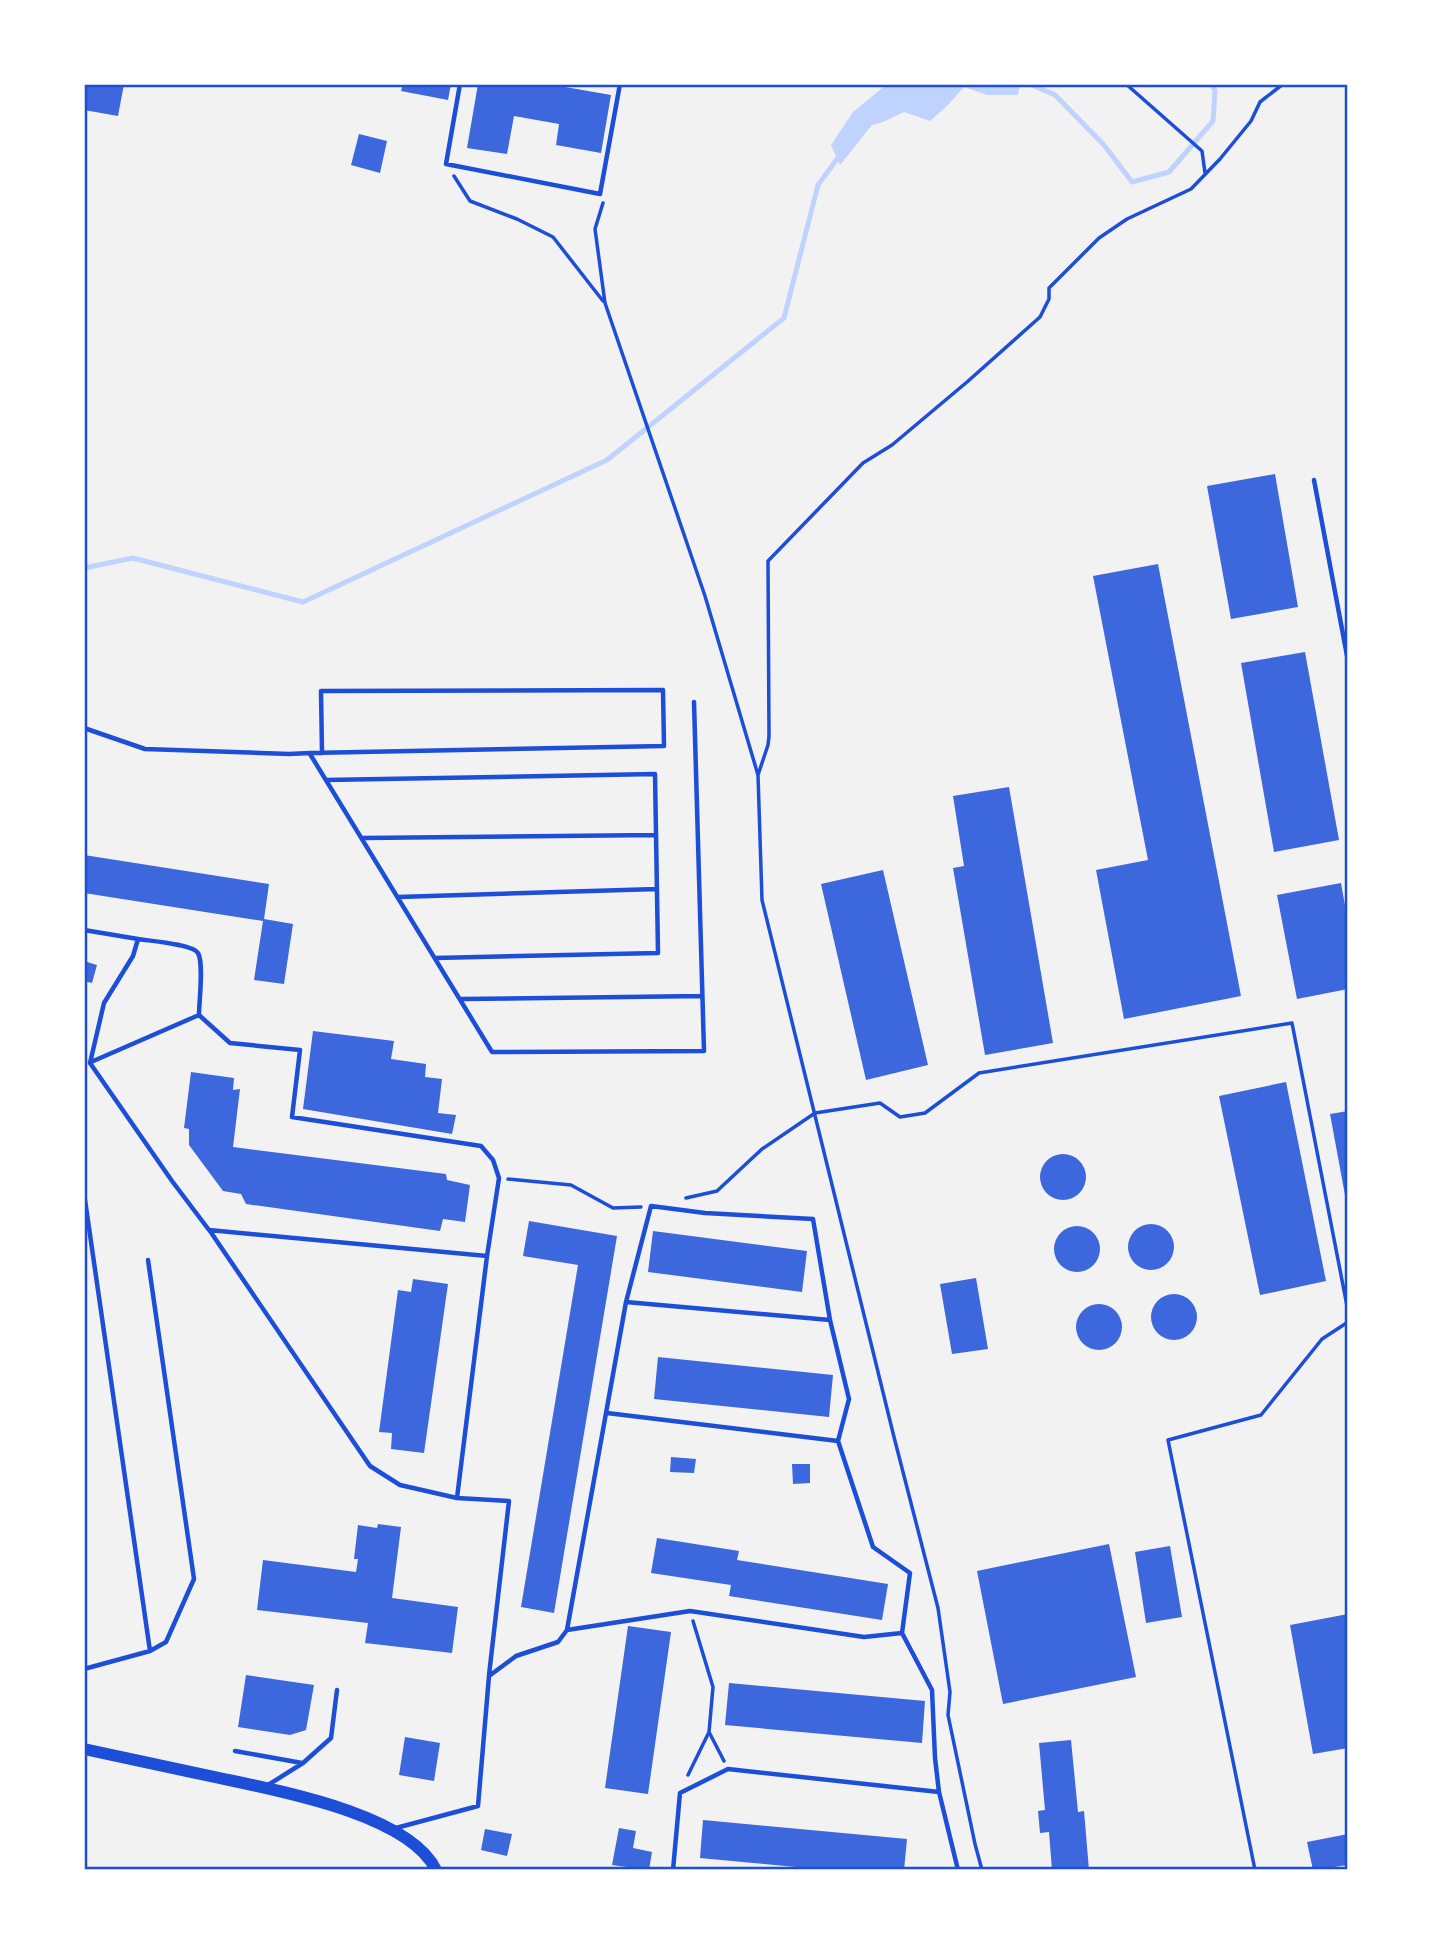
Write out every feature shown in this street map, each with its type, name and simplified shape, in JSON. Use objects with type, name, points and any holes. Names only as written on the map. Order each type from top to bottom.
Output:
[{"type":"main road","points":[[84,1749],[264,1788],[353,1812],[392,1829],[420,1848],[436,1870]]},
{"type":"lane","points":[[460,84],[446,164],[600,194],[620,84]]},
{"type":"lane","points":[[1314,480],[1348,661]]},
{"type":"lane","points":[[1341,625],[1348,624]]},
{"type":"lane","points":[[84,728],[145,749],[322,753],[664,746],[663,690],[321,691],[322,753]]},
{"type":"lane","points":[[310,753],[492,1052],[704,1051],[694,702]]},
{"type":"lane","points":[[326,780],[655,774],[658,953],[435,958]]},
{"type":"lane","points":[[362,838],[656,835]]},
{"type":"lane","points":[[397,897],[657,889]]},
{"type":"lane","points":[[84,930],[191,947],[198,953],[199,1015],[230,1043],[300,1051],[292,1117],[481,1146],[494,1160],[499,1178],[457,1498]]},
{"type":"lane","points":[[138,939],[133,956],[104,1003],[90,1063],[209,1230],[370,1465],[400,1485],[457,1498],[509,1501],[489,1676],[478,1806],[392,1829]]},
{"type":"lane","points":[[459,999],[702,996]]},
{"type":"lane","points":[[90,1063],[199,1015]]},
{"type":"lane","points":[[84,1194],[150,1651]]},
{"type":"lane","points":[[489,1676],[516,1656],[558,1642],[567,1630],[626,1302],[651,1206],[705,1213],[813,1219],[831,1320],[849,1399],[838,1441],[873,1546],[910,1573],[902,1633],[932,1690],[939,1792],[958,1870]]},
{"type":"lane","points":[[209,1230],[487,1256]]},
{"type":"lane","points":[[84,1668],[150,1651],[166,1642],[194,1579],[148,1260]]},
{"type":"lane","points":[[626,1302],[831,1320]]},
{"type":"lane","points":[[607,1413],[838,1441]]},
{"type":"lane","points":[[567,1630],[690,1612],[864,1637],[902,1633]]},
{"type":"lane","points":[[264,1788],[303,1763],[331,1738],[337,1690]]},
{"type":"lane","points":[[235,1751],[303,1763]]},
{"type":"lane","points":[[673,1870],[680,1793],[728,1769],[939,1792]]},
{"type":"path","points":[[1126,84],[1202,151],[1205,175]]},
{"type":"path","points":[[758,775],[769,736],[768,561],[863,463],[892,445],[1040,317],[1049,299],[1049,288],[1098,238],[1127,219],[1191,189],[1251,121],[1260,102],[1283,84]]},
{"type":"path","points":[[446,164],[470,201],[553,236],[605,303],[705,596],[758,775],[762,900],[938,1608],[950,1692],[948,1715],[982,1870]]},
{"type":"path","points":[[678,1200],[717,1191],[762,1149],[815,1113],[880,1103],[900,1116],[925,1114],[979,1073],[1292,1023],[1348,1311]]},
{"type":"path","points":[[499,1178],[571,1185],[612,1208],[651,1206]]},
{"type":"path","points":[[1255,1870],[1168,1440],[1261,1415],[1322,1339],[1348,1322]]},
{"type":"path","points":[[680,1793],[709,1732],[713,1687],[690,1612]]},
{"type":"path","points":[[709,1732],[728,1769]]},
{"type":"water","points":[[887,84],[1020,84],[1018,95],[987,95],[964,87],[930,121],[904,112],[872,125],[840,165],[831,145],[853,112]]},
{"type":"building","points":[[84,84],[124,84],[118,116],[84,110]]},
{"type":"building","points":[[403,84],[451,84],[448,100],[401,91]]},
{"type":"building","points":[[478,84],[548,84],[611,95],[601,153],[556,145],[559,124],[514,116],[507,154],[467,148]]},
{"type":"building","points":[[359,134],[387,141],[380,173],[351,165]]},
{"type":"building","points":[[1275,474],[1298,607],[1231,619],[1207,486]]},
{"type":"building","points":[[1158,564],[1241,996],[1124,1019],[1096,870],[1148,860],[1093,576]]},
{"type":"building","points":[[1305,652],[1339,840],[1274,852],[1241,663]]},
{"type":"building","points":[[1009,787],[1053,1043],[985,1055],[953,868],[964,866],[953,796]]},
{"type":"building","points":[[84,855],[269,884],[264,919],[293,924],[284,984],[254,980],[263,921],[84,893]]},
{"type":"building","points":[[883,870],[928,1065],[866,1080],[821,884]]},
{"type":"building","points":[[1341,883],[1348,922],[1348,989],[1297,999],[1277,895]]},
{"type":"building","points":[[84,961],[97,965],[92,983],[84,981]]},
{"type":"building","points":[[313,1031],[394,1041],[391,1059],[426,1064],[425,1077],[442,1079],[438,1113],[456,1115],[452,1134],[303,1109]]},
{"type":"building","points":[[191,1072],[234,1078],[233,1090],[240,1089],[233,1147],[446,1174],[447,1180],[470,1185],[465,1222],[443,1219],[440,1231],[246,1204],[241,1194],[223,1191],[189,1145],[189,1129],[184,1128]]},
{"type":"building","points":[[1286,1082],[1326,1281],[1260,1295],[1219,1096]]},
{"type":"building","points":[[1348,1111],[1348,1206],[1347,1206],[1330,1114]]},
{"type":"building","points":[[1063,1154],[1079,1161],[1086,1177],[1079,1193],[1063,1200],[1047,1193],[1040,1177],[1047,1161]]},
{"type":"building","points":[[529,1221],[617,1236],[554,1613],[521,1607],[578,1265],[523,1256]]},
{"type":"building","points":[[1151,1224],[1167,1231],[1174,1247],[1167,1263],[1151,1270],[1135,1263],[1128,1247],[1135,1231]]},
{"type":"building","points":[[1077,1226],[1093,1233],[1100,1249],[1093,1265],[1077,1272],[1061,1265],[1054,1249],[1061,1233]]},
{"type":"building","points":[[653,1231],[807,1251],[802,1292],[648,1272]]},
{"type":"building","points":[[976,1278],[988,1349],[952,1354],[940,1284]]},
{"type":"building","points":[[413,1279],[448,1284],[424,1453],[391,1449],[392,1433],[379,1432],[398,1290],[411,1292]]},
{"type":"building","points":[[1174,1294],[1190,1301],[1197,1317],[1190,1333],[1174,1340],[1158,1333],[1151,1317],[1158,1301]]},
{"type":"building","points":[[1099,1304],[1115,1311],[1122,1327],[1115,1343],[1099,1350],[1083,1343],[1076,1327],[1083,1311]]},
{"type":"building","points":[[658,1357],[833,1375],[829,1417],[654,1399]]},
{"type":"building","points":[[671,1457],[696,1459],[694,1473],[670,1472]]},
{"type":"building","points":[[792,1464],[810,1464],[810,1483],[793,1484]]},
{"type":"building","points":[[378,1524],[401,1527],[392,1598],[458,1607],[452,1653],[365,1643],[368,1623],[257,1610],[263,1560],[356,1572],[358,1559],[354,1559],[358,1525],[377,1528]]},
{"type":"building","points":[[657,1538],[739,1551],[737,1560],[888,1584],[882,1620],[729,1596],[731,1585],[651,1573]]},
{"type":"building","points":[[1109,1544],[1136,1677],[1003,1704],[977,1571]]},
{"type":"building","points":[[1170,1546],[1182,1617],[1146,1623],[1135,1552]]},
{"type":"building","points":[[1348,1614],[1348,1748],[1313,1754],[1290,1625]]},
{"type":"building","points":[[628,1626],[671,1632],[648,1794],[605,1788]]},
{"type":"building","points":[[246,1675],[314,1685],[306,1730],[290,1735],[238,1727]]},
{"type":"building","points":[[729,1683],[925,1701],[922,1743],[725,1725]]},
{"type":"building","points":[[405,1737],[440,1743],[434,1781],[399,1775]]},
{"type":"building","points":[[1071,1740],[1078,1812],[1084,1811],[1089,1870],[1052,1870],[1049,1832],[1040,1833],[1038,1811],[1045,1810],[1039,1743]]},
{"type":"building","points":[[703,1820],[907,1839],[904,1870],[827,1870],[700,1858]]},
{"type":"building","points":[[619,1828],[636,1831],[633,1848],[652,1852],[649,1870],[612,1865]]},
{"type":"building","points":[[485,1829],[512,1834],[507,1856],[481,1850]]},
{"type":"building","points":[[1348,1834],[1348,1865],[1313,1870],[1307,1842]]},
{"type":"waterway","points":[[1030,84],[1055,95],[1104,145],[1132,182],[1169,172],[1213,121],[1215,91],[1212,84]]},
{"type":"waterway","points":[[84,568],[133,558],[303,602],[607,460],[784,318],[818,185],[840,155]]}]
